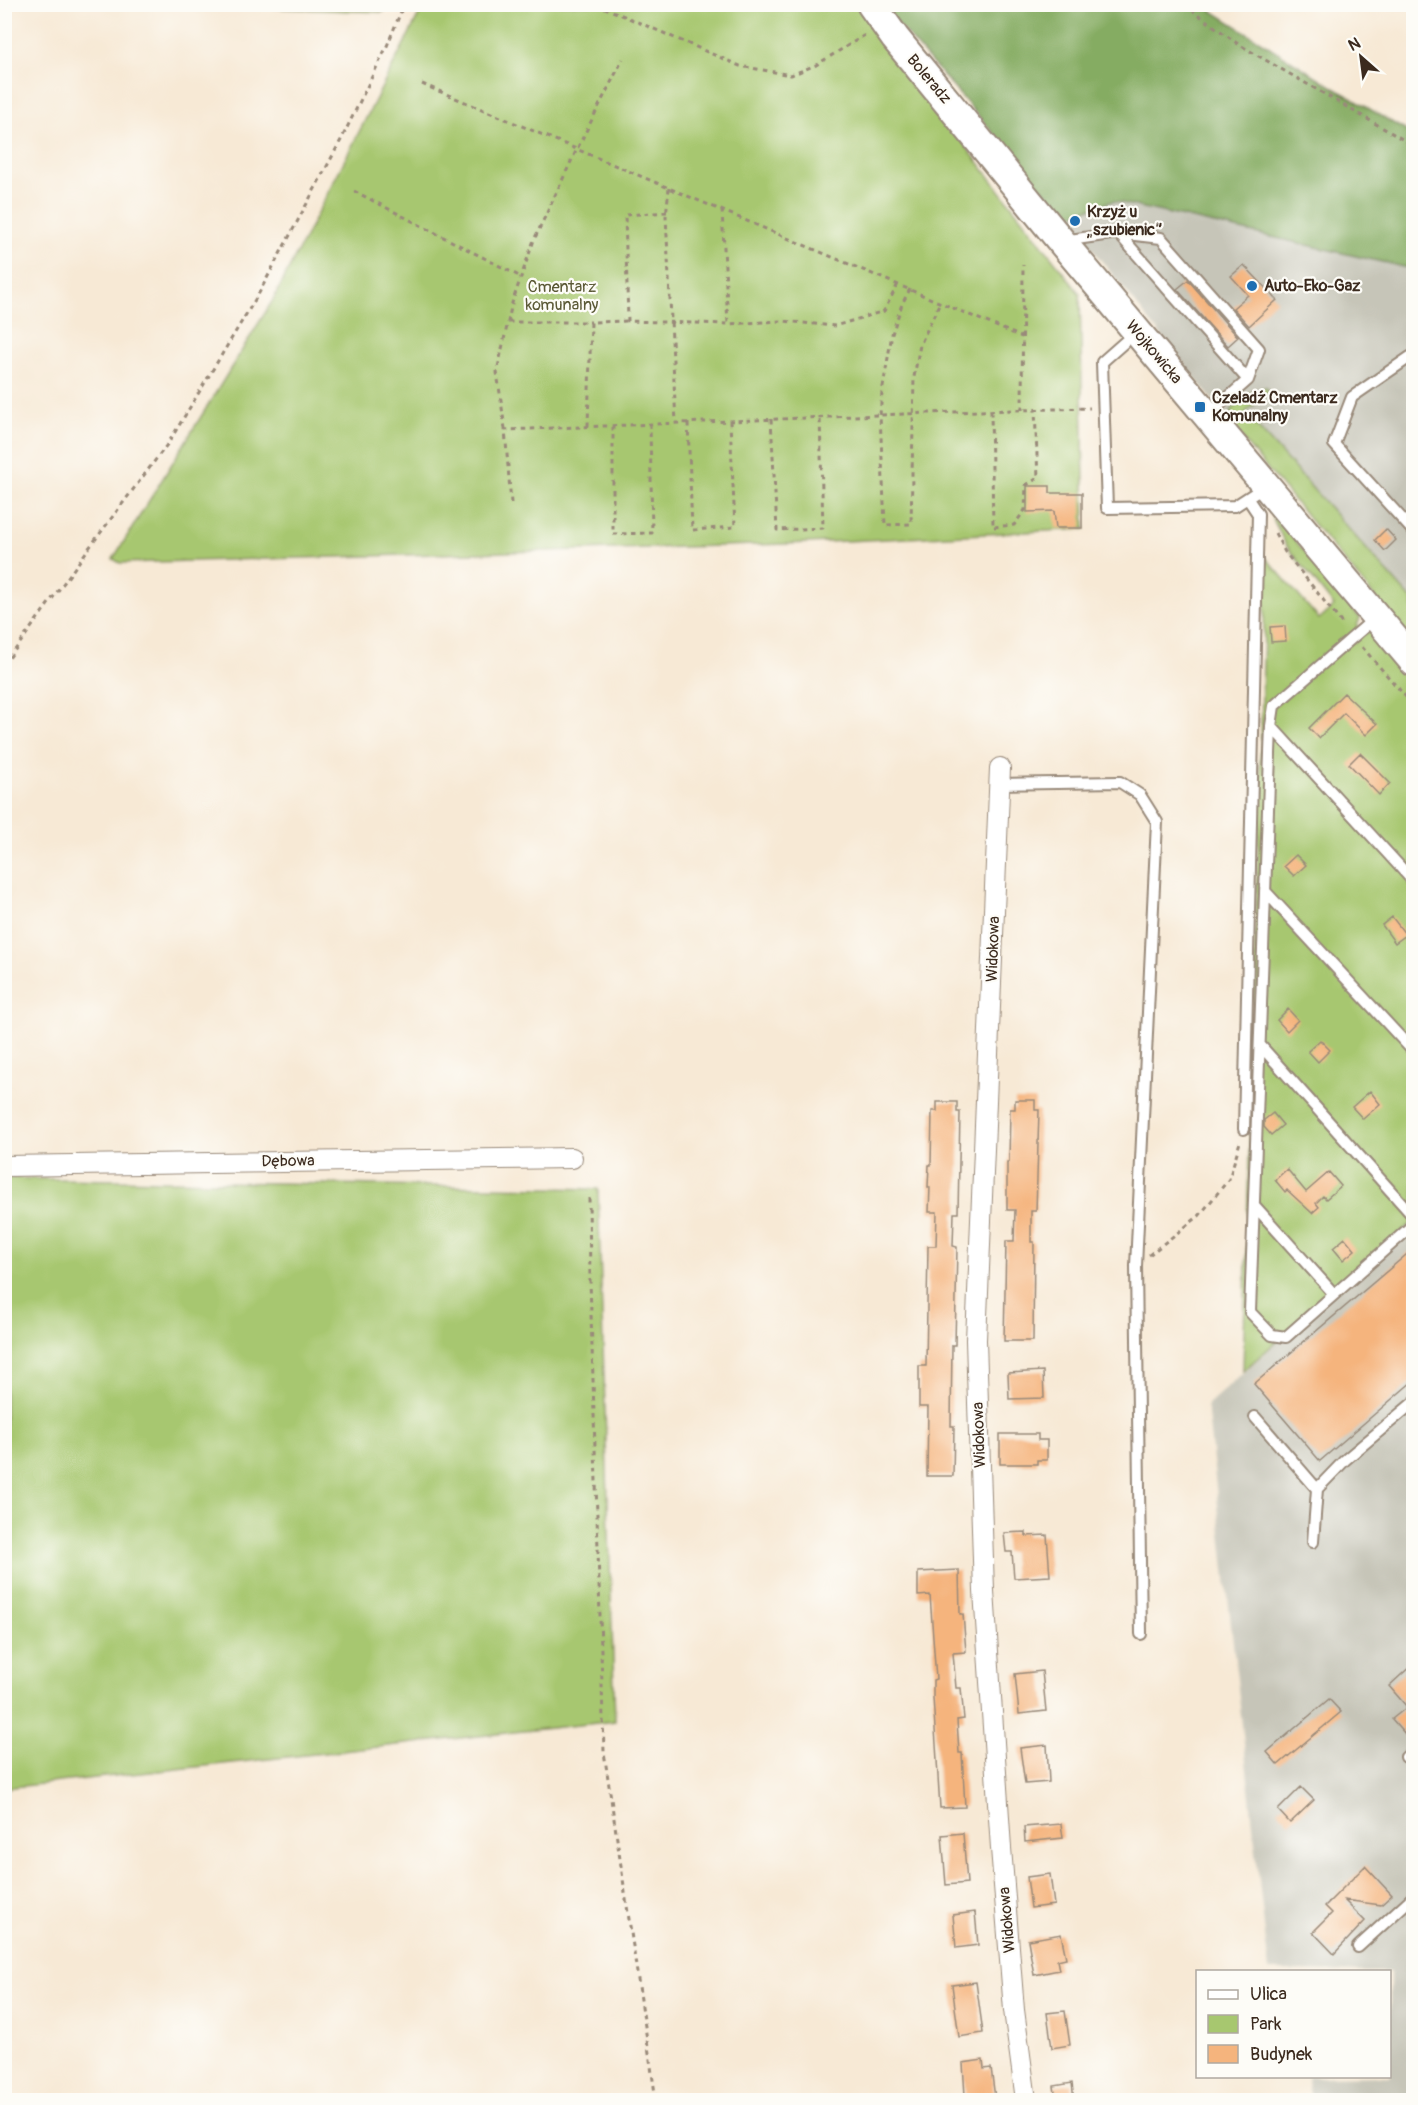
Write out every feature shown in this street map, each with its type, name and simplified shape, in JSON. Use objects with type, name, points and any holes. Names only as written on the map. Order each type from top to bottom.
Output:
[{"type":"street","name":"Boleradz","points":[[878,14],[989,152]]},
{"type":"street","name":"Wojkowicka","points":[[989,152],[1207,416],[1255,494],[1376,617],[1413,662]]},
{"type":"street","name":"Widokowa","points":[[1000,776],[976,1340],[984,1591],[1014,2010],[1026,2100]]},
{"type":"street","name":"Dębowa","points":[[4,1166],[572,1158]]},
{"type":"lane","points":[[1118,233],[1248,380]]},
{"type":"lane","points":[[1061,241],[1118,233],[1161,238],[1259,349],[1248,380],[1207,416]]},
{"type":"lane","points":[[1137,332],[1102,362],[1107,508],[1235,506],[1255,494],[1258,514],[1244,1129]]},
{"type":"lane","points":[[1413,357],[1352,397],[1334,444],[1413,532]]},
{"type":"lane","points":[[1376,617],[1274,706],[1271,726],[1250,1312],[1272,1335],[1286,1337],[1413,1224]]},
{"type":"lane","points":[[1271,726],[1413,882]]},
{"type":"lane","points":[[1000,776],[1120,782],[1140,795],[1157,822],[1136,1266],[1141,1634]]},
{"type":"lane","points":[[1265,891],[1413,1052]]},
{"type":"lane","points":[[1260,1045],[1413,1217]]},
{"type":"lane","points":[[1254,1205],[1334,1294]]},
{"type":"lane","points":[[1313,1542],[1317,1489],[1345,1460],[1413,1402]]},
{"type":"lane","points":[[1256,1417],[1317,1489]]},
{"type":"lane","points":[[1358,1947],[1413,1896]]},
{"type":"path","points":[[4,665],[175,432],[259,293],[336,150],[387,46],[404,4]]},
{"type":"path","points":[[596,4],[740,66],[791,75],[816,65],[878,14]]},
{"type":"path","points":[[1184,4],[1238,44],[1413,146]]},
{"type":"path","points":[[511,503],[497,372],[508,322],[534,240],[622,58]]},
{"type":"path","points":[[422,84],[1022,337]]},
{"type":"path","points":[[669,188],[667,212],[676,423]]},
{"type":"path","points":[[354,191],[521,278]]},
{"type":"path","points":[[722,210],[728,324]]},
{"type":"path","points":[[628,321],[626,215],[667,212]]},
{"type":"path","points":[[1022,410],[1023,265]]},
{"type":"path","points":[[508,322],[628,321],[728,324],[783,321],[835,326],[884,311],[898,284]]},
{"type":"path","points":[[910,289],[902,304],[892,334],[880,415],[885,525],[911,524],[914,377],[920,345],[940,302]]},
{"type":"path","points":[[588,427],[591,322]]},
{"type":"path","points":[[505,430],[1104,408]]},
{"type":"path","points":[[991,411],[993,527],[1014,525],[1024,510],[1026,485],[1038,478],[1035,410]]},
{"type":"path","points":[[771,419],[777,530],[823,528],[820,417]]},
{"type":"path","points":[[688,423],[692,530],[735,527],[730,421]]},
{"type":"path","points":[[613,426],[613,534],[652,533],[650,424]]},
{"type":"path","points":[[1272,527],[1283,550],[1352,637],[1413,706]]},
{"type":"path","points":[[1136,1266],[1199,1216],[1229,1179],[1244,1129]]},
{"type":"path","points":[[589,1198],[604,1752],[656,2100]]},
{"type":"shaded area","points":[[1113,201],[1413,269],[1413,635],[1241,436],[1066,216]]},
{"type":"shaded area","points":[[1413,1221],[1413,2100],[1311,2100],[1307,2078],[1391,2078],[1391,1970],[1269,1970],[1207,1405]]},
{"type":"green space","points":[[392,4],[383,12],[191,5]]},
{"type":"green space","name":"Cmentarz komunalny","points":[[424,5],[857,5],[1080,294],[1085,529],[787,544],[120,563],[113,559],[273,300]]},
{"type":"green space","points":[[881,5],[1203,5],[1413,135],[1413,269],[1113,201],[1066,216]]},
{"type":"green space","points":[[1266,387],[1269,392],[1245,413],[1413,601],[1413,643],[1233,428],[1231,411],[1247,394]]},
{"type":"green space","points":[[1272,517],[1279,521],[1360,618],[1357,626],[1364,633],[1375,634],[1413,680],[1414,1221],[1243,1371],[1266,558],[1319,619],[1334,606],[1286,545]]},
{"type":"green space","points":[[5,1178],[598,1189],[615,1721],[5,1788]]},
{"type":"building","name":"Auto-Eko-Gaz","points":[[1244,265],[1277,300],[1249,326],[1233,308],[1248,295],[1231,276]]},
{"type":"building","points":[[1188,280],[1238,337],[1228,346],[1177,289]]},
{"type":"building","points":[[1027,486],[1050,486],[1050,493],[1082,493],[1082,528],[1056,528],[1054,511],[1027,512]]},
{"type":"building","points":[[1386,529],[1396,540],[1385,551],[1375,540]]},
{"type":"building","points":[[1285,626],[1286,641],[1271,642],[1270,627]]},
{"type":"building","points":[[1344,693],[1377,724],[1366,735],[1344,713],[1319,738],[1309,728]]},
{"type":"building","points":[[1360,753],[1390,783],[1379,795],[1349,764]]},
{"type":"building","points":[[1296,855],[1306,865],[1294,876],[1284,866]]},
{"type":"building","points":[[1392,917],[1406,935],[1395,943],[1382,925]]},
{"type":"building","points":[[1288,1009],[1298,1020],[1287,1031],[1277,1020]]},
{"type":"building","points":[[1320,1040],[1330,1050],[1318,1062],[1308,1051]]},
{"type":"building","points":[[1370,1091],[1380,1104],[1363,1119],[1352,1107]]},
{"type":"building","points":[[1015,1100],[1035,1100],[1035,1110],[1039,1110],[1036,1211],[1031,1211],[1031,1242],[1034,1242],[1033,1341],[1004,1341],[1006,1241],[1014,1241],[1015,1210],[1007,1210],[1007,1162],[1009,1162],[1010,1109],[1015,1109]]},
{"type":"building","points":[[937,1102],[957,1102],[957,1112],[960,1112],[958,1213],[954,1213],[953,1246],[957,1247],[955,1345],[952,1345],[953,1476],[927,1476],[928,1407],[919,1407],[919,1366],[926,1366],[928,1246],[936,1246],[937,1212],[929,1212],[930,1187],[928,1187],[929,1165],[931,1165],[932,1111],[937,1111]]},
{"type":"building","points":[[1273,1113],[1283,1125],[1271,1135],[1264,1127],[1264,1120]]},
{"type":"building","points":[[1287,1169],[1306,1192],[1329,1172],[1341,1186],[1326,1199],[1323,1196],[1316,1203],[1319,1207],[1312,1213],[1287,1190],[1285,1192],[1275,1180]]},
{"type":"building","points":[[1345,1238],[1355,1250],[1343,1260],[1333,1248]]},
{"type":"building","points":[[1413,1249],[1413,1381],[1320,1461],[1254,1384]]},
{"type":"building","points":[[1043,1371],[1044,1398],[1009,1399],[1008,1373]]},
{"type":"building","points":[[1000,1434],[1038,1434],[1038,1440],[1047,1440],[1047,1460],[1037,1460],[1037,1464],[1000,1464]]},
{"type":"building","points":[[1026,1532],[1026,1536],[1047,1535],[1050,1576],[1014,1578],[1012,1552],[1006,1552],[1004,1533]]},
{"type":"building","points":[[959,1570],[960,1614],[963,1614],[966,1652],[953,1653],[956,1688],[961,1688],[964,1719],[957,1720],[959,1753],[962,1753],[965,1807],[940,1808],[933,1697],[933,1680],[936,1679],[930,1595],[918,1596],[918,1572]]},
{"type":"building","points":[[1413,1664],[1413,1743],[1392,1719],[1407,1707],[1389,1686]]},
{"type":"building","points":[[1042,1671],[1046,1711],[1019,1714],[1015,1674]]},
{"type":"building","points":[[1329,1699],[1341,1712],[1278,1765],[1267,1752]]},
{"type":"building","points":[[1047,1745],[1049,1782],[1025,1784],[1020,1748]]},
{"type":"building","points":[[1301,1787],[1314,1800],[1290,1823],[1278,1810]]},
{"type":"building","points":[[1061,1824],[1063,1838],[1025,1842],[1024,1827]]},
{"type":"building","points":[[963,1833],[967,1883],[946,1885],[942,1835]]},
{"type":"building","points":[[1365,1866],[1392,1895],[1381,1905],[1344,1900],[1365,1921],[1334,1954],[1313,1932],[1332,1913],[1325,1906]]},
{"type":"building","points":[[1050,1874],[1054,1905],[1031,1908],[1027,1877]]},
{"type":"building","points":[[975,1912],[978,1945],[956,1948],[953,1915]]},
{"type":"building","points":[[1061,1934],[1066,1958],[1057,1960],[1059,1970],[1034,1975],[1028,1940]]},
{"type":"building","points":[[976,1982],[983,2033],[959,2037],[952,1985]]},
{"type":"building","points":[[1065,2011],[1070,2045],[1052,2048],[1047,2013]]},
{"type":"building","points":[[983,2060],[984,2069],[991,2068],[995,2098],[970,2100],[969,2095],[965,2096],[963,2063]]},
{"type":"building","points":[[1072,2083],[1074,2100],[1056,2100],[1054,2086]]},
{"type":"place","name":"Krzyż u „szubienic”","points":[[1075,221]]},
{"type":"place","name":"Auto-Eko-Gaz","points":[[1252,286]]},
{"type":"place","name":"Czeladź Cmentarz Komunalny","points":[[1200,407]]}]
